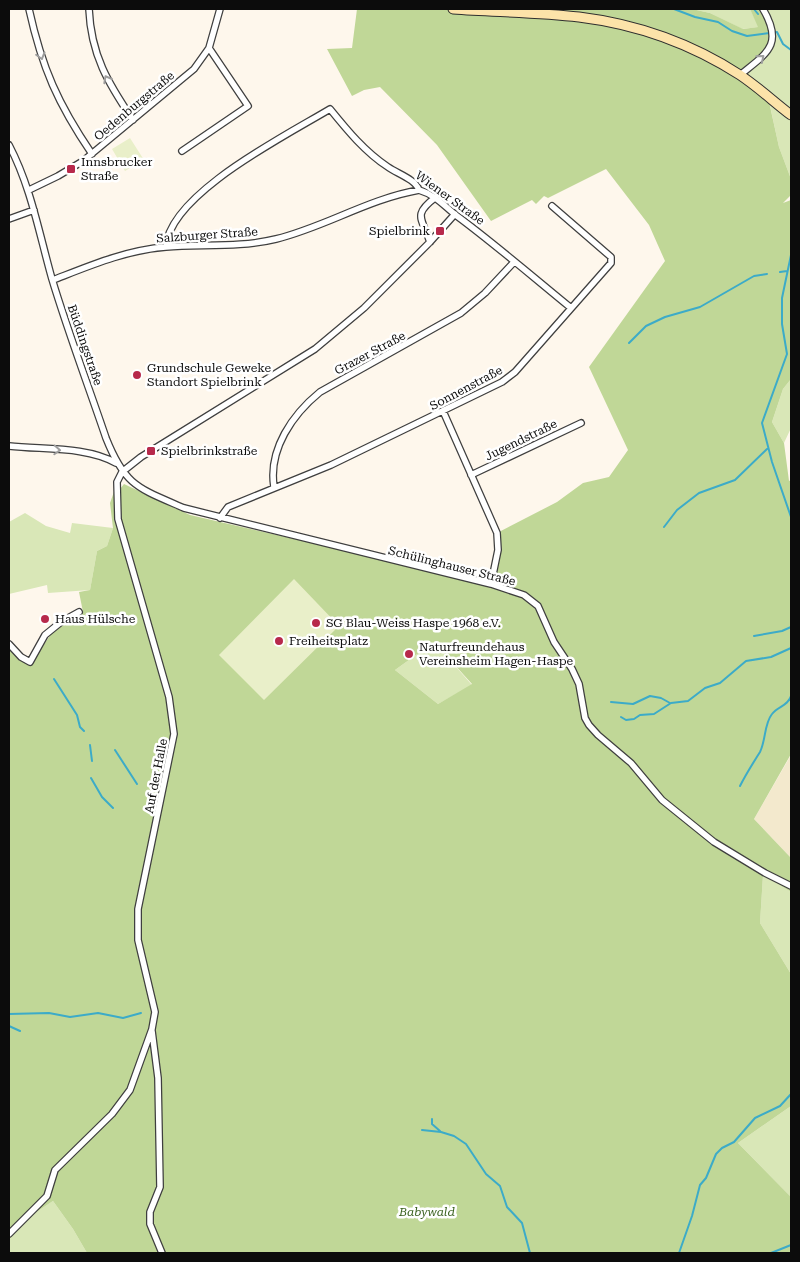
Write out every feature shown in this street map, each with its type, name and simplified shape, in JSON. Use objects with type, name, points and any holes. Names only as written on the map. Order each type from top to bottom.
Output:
[{"type":"main road","points":[[453,9],[580,17],[626,25],[669,39],[711,58],[740,75],[791,115]]},
{"type":"street","points":[[29,9],[42,61],[51,84],[67,116],[92,154]]},
{"type":"street","points":[[90,9],[90,28],[100,66],[107,80],[134,120]]},
{"type":"street","name":"Oedenburgstraße","points":[[29,190],[58,176],[92,154],[194,69],[208,48],[220,9]]},
{"type":"street","points":[[740,75],[768,52],[773,33],[763,9]]},
{"type":"street","points":[[182,151],[248,106],[208,48]]},
{"type":"street","name":"Wiener Straße","points":[[166,247],[166,235],[180,215],[210,184],[330,109],[356,139],[387,166],[417,184],[419,190],[436,197],[454,214],[481,232],[514,262],[571,308]]},
{"type":"street","name":"Büddingstraße","points":[[9,145],[22,169],[53,280],[116,463],[129,480]]},
{"type":"street","name":"Salzburger Straße","points":[[53,280],[115,256],[166,247],[231,245],[273,240],[304,231],[384,197],[419,190]]},
{"type":"street","points":[[430,242],[421,220],[421,212],[425,204],[436,197]]},
{"type":"street","name":"Sonnenstraße","points":[[220,518],[228,507],[274,486],[331,465],[502,382],[516,372],[609,267],[611,260],[552,206]]},
{"type":"street","points":[[9,219],[34,210]]},
{"type":"street","points":[[122,472],[141,457],[315,349],[364,308],[430,242],[454,214]]},
{"type":"street","name":"Grazer Straße","points":[[274,486],[273,480],[278,449],[293,418],[304,405],[320,392],[461,313],[485,293],[514,262]]},
{"type":"street","points":[[443,411],[499,541],[491,584]]},
{"type":"street","name":"Jugendstraße","points":[[471,475],[581,423]]},
{"type":"street","points":[[9,446],[73,451],[104,456],[116,463]]},
{"type":"street","name":"Auf der Halle","points":[[9,1234],[47,1196],[55,1170],[112,1114],[130,1090],[152,1029],[155,1012],[138,940],[138,909],[171,755],[174,717],[138,583],[120,527],[117,482],[122,472]]},
{"type":"street","name":"Schülinghauser Straße","points":[[129,480],[151,494],[184,508],[491,584],[524,595],[538,606],[554,642],[572,668],[579,684],[585,718],[598,735],[631,763],[662,800],[714,842],[764,873],[791,886]]},
{"type":"street","points":[[9,645],[21,658],[30,662],[45,635],[61,622],[79,612]]},
{"type":"street","name":"Auf der Halle","points":[[152,1029],[158,1078],[160,1187],[150,1212],[150,1224],[162,1253]]},
{"type":"shaded area","points":[[791,755],[791,858],[754,819]]},
{"type":"green space","name":"Babywald","points":[[357,9],[692,9],[710,13],[743,29],[758,27],[750,9],[765,9],[769,14],[772,44],[741,75],[768,97],[779,147],[791,179],[791,195],[783,203],[791,200],[791,379],[783,389],[772,422],[784,443],[789,481],[791,480],[791,754],[754,819],[791,858],[791,892],[763,875],[760,923],[791,974],[791,1106],[738,1143],[791,1197],[791,1253],[87,1253],[53,1201],[29,1217],[9,1239],[9,648],[24,661],[41,649],[60,625],[83,612],[79,592],[90,590],[97,551],[107,546],[113,528],[110,503],[115,489],[120,489],[124,484],[190,515],[491,584],[497,533],[557,502],[583,483],[609,477],[628,450],[589,367],[665,261],[649,225],[606,169],[548,198],[544,196],[536,204],[532,200],[491,221],[437,145],[380,87],[364,90],[352,96],[327,49],[352,48]],"holes":[[[434,642],[472,684],[438,704],[395,670]]]},
{"type":"green space","points":[[692,9],[750,9],[759,27],[742,29],[710,13]]},
{"type":"green space","points":[[763,9],[791,9],[791,115],[740,75],[752,65]]},
{"type":"green space","points":[[769,101],[791,119],[791,179],[779,147]]},
{"type":"green space","points":[[130,138],[144,160],[125,171],[112,149]]},
{"type":"green space","points":[[791,379],[791,428],[784,443],[772,422],[783,389]]},
{"type":"green space","points":[[25,513],[46,526],[70,533],[72,523],[113,528],[107,546],[97,551],[90,590],[48,593],[47,585],[9,594],[9,522]]},
{"type":"green space","name":"Freiheitsplatz","points":[[294,579],[339,626],[264,700],[219,655]]},
{"type":"green space","points":[[434,642],[472,685],[438,704],[395,670]]},
{"type":"green space","points":[[763,875],[791,892],[791,974],[760,923]]},
{"type":"green space","points":[[791,1106],[791,1197],[738,1143]]},
{"type":"green space","points":[[53,1201],[87,1253],[9,1253],[9,1239],[29,1217]]},
{"type":"waterway","points":[[674,9],[695,17],[718,22],[732,31],[747,36],[777,32],[783,44],[791,50]]},
{"type":"waterway","points":[[754,9],[758,14]]},
{"type":"waterway","points":[[791,255],[782,298],[782,324],[787,354],[762,423],[772,462],[791,517]]},
{"type":"waterway","points":[[780,272],[787,271]]},
{"type":"waterway","points":[[629,343],[646,326],[665,317],[700,307],[754,276],[767,274]]},
{"type":"waterway","points":[[664,527],[677,510],[699,493],[735,480],[767,449]]},
{"type":"waterway","points":[[754,636],[782,631],[791,627]]},
{"type":"waterway","points":[[621,717],[626,720],[634,719],[640,715],[654,714],[671,703],[688,701],[705,688],[720,683],[746,661],[771,657],[791,648]]},
{"type":"waterway","points":[[54,679],[77,715],[80,727],[84,731]]},
{"type":"waterway","points":[[611,702],[633,704],[650,696],[661,698],[670,703]]},
{"type":"waterway","points":[[740,786],[760,752],[769,718],[774,711],[788,702],[791,696]]},
{"type":"waterway","points":[[791,699],[791,706]]},
{"type":"waterway","points":[[90,745],[92,761]]},
{"type":"waterway","points":[[115,750],[137,784]]},
{"type":"waterway","points":[[91,778],[102,797],[113,808]]},
{"type":"waterway","points":[[9,1014],[49,1013],[70,1017],[98,1013],[123,1018],[141,1013]]},
{"type":"waterway","points":[[9,1026],[20,1031]]},
{"type":"waterway","points":[[679,1253],[692,1216],[700,1185],[706,1178],[716,1154],[722,1148],[734,1142],[755,1118],[780,1106],[791,1094]]},
{"type":"waterway","points":[[432,1119],[432,1124],[440,1131]]},
{"type":"waterway","points":[[422,1130],[441,1132],[454,1136],[466,1144],[486,1174],[500,1186],[507,1207],[522,1223],[530,1253]]},
{"type":"waterway","points":[[771,1253],[791,1245]]},
{"type":"place","name":"Innsbrucker Straße","points":[[71,169]]},
{"type":"place","name":"Spielbrink","points":[[440,231]]},
{"type":"place","name":"Grundschule Geweke Standort Spielbrink","points":[[137,375]]},
{"type":"place","name":"Spielbrinkstraße","points":[[151,451]]},
{"type":"place","name":"Haus Hülsche","points":[[45,619]]},
{"type":"place","name":"SG Blau-Weiss Haspe 1968 e.V.","points":[[316,623]]},
{"type":"place","name":"Freiheitsplatz","points":[[279,641]]},
{"type":"place","name":"Naturfreundehaus Vereinsheim Hagen-Haspe","points":[[409,654]]}]
